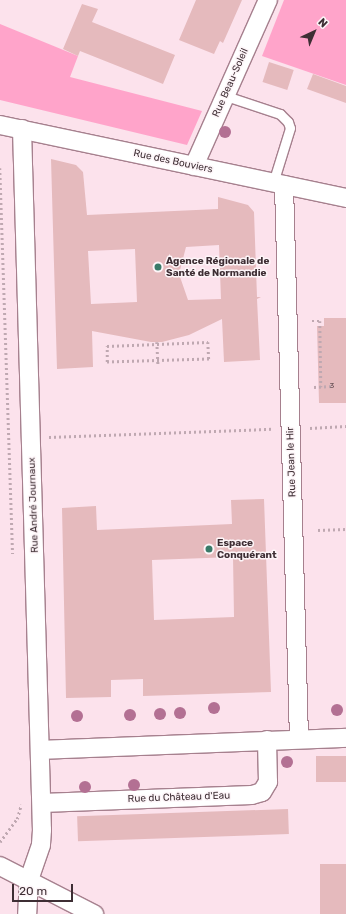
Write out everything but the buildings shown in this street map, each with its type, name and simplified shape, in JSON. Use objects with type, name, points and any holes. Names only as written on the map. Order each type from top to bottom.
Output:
[{"type":"street","name":"Rue Beau-Soleil","points":[[194,166],[268,0]]},
{"type":"street","name":"Rue des Bouviers","points":[[0,124],[346,198]]},
{"type":"street","name":"Rue André Journaux","points":[[22,129],[42,803],[41,845],[29,879],[26,914]]},
{"type":"street","name":"Rue Jean le Hir","points":[[279,184],[299,739]]},
{"type":"street","points":[[41,750],[346,738]]},
{"type":"street","name":"Rue du Château d'Eau","points":[[42,803],[252,795],[262,792],[268,782],[267,740]]},
{"type":"street","points":[[0,866],[29,879],[94,914]]},
{"type":"lane","points":[[226,96],[280,114],[288,122],[290,128],[279,184]]},
{"type":"path","points":[[0,168],[9,439]]},
{"type":"path","points":[[312,321],[320,321],[321,387]]},
{"type":"path","points":[[208,342],[209,359],[158,363],[107,362],[107,346],[208,342]]},
{"type":"path","points":[[157,343],[158,363]]},
{"type":"path","points":[[314,387],[332,386]]},
{"type":"path","points":[[303,428],[346,426]]},
{"type":"path","points":[[49,437],[275,429]]},
{"type":"path","points":[[318,530],[346,529]]},
{"type":"path","points":[[0,842],[17,819],[22,800]]},
{"type":"shaded area","points":[[284,0],[346,0],[346,85],[262,56]]},
{"type":"shaded area","points":[[0,24],[78,56],[70,77],[202,111],[187,145],[0,100]]},
{"type":"place","name":"Agence Régionale de Santé de Normandie","points":[[158,267]]},
{"type":"place","name":"Espace Conquérant","points":[[209,549]]}]
